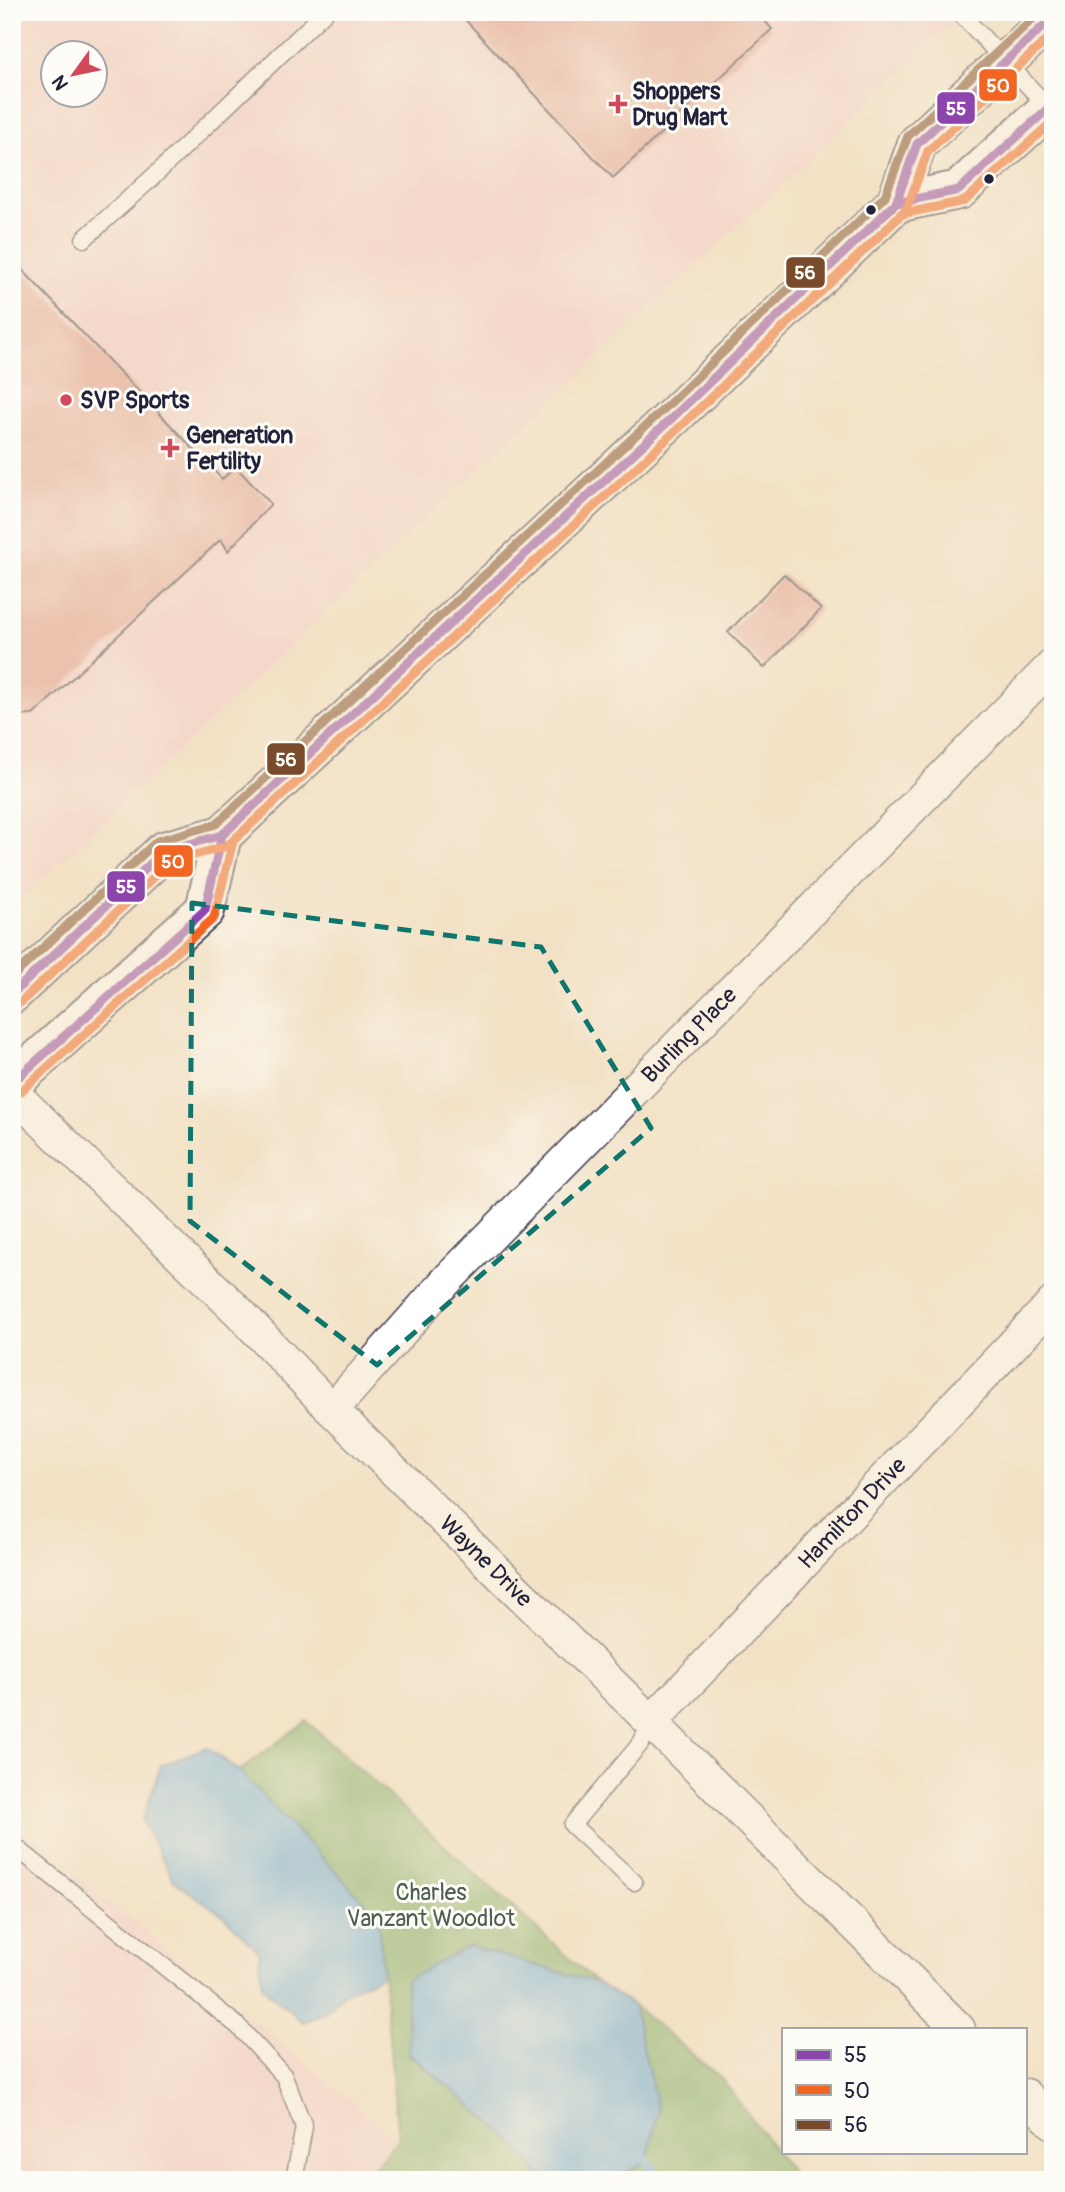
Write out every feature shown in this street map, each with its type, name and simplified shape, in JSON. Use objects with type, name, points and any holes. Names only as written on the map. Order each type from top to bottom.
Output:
[{"type":"main road","points":[[12,994],[164,851],[222,835],[663,426],[895,203],[917,144],[1046,21]]},
{"type":"main road","points":[[895,203],[959,190],[1049,108]]},
{"type":"main road","points":[[12,1083],[205,910],[222,835]]},
{"type":"street","name":"Burling Place","points":[[332,1410],[448,1279],[1053,665]]},
{"type":"street","name":"Wayne Drive","points":[[12,1092],[239,1312],[332,1410],[958,2028]]},
{"type":"street","name":"Hamilton Drive","points":[[651,1722],[1053,1303]]},
{"type":"street","points":[[1026,2096],[1053,2123]]},
{"type":"lane","points":[[84,239],[325,12]]},
{"type":"lane","points":[[959,12],[1049,108]]},
{"type":"lane","points":[[634,1882],[572,1825],[641,1744],[651,1722]]},
{"type":"lane","points":[[12,1844],[238,2026],[284,2076],[304,2127],[294,2180]]},
{"type":"highlighted area","points":[[192,903],[541,947],[651,1128],[377,1365],[190,1221]]},
{"type":"shaded area","points":[[12,12],[966,12],[12,908]]},
{"type":"shaded area","points":[[12,1821],[398,2140],[363,2180],[12,2180]]},
{"type":"green space","name":"Charles Vanzant Woodlot","points":[[306,1721],[597,1983],[469,1946],[409,2054],[506,2135],[543,2180],[363,2180],[398,2139],[378,1916],[239,1771]]},
{"type":"green space","points":[[633,2005],[721,2078],[797,2180],[613,2180],[647,2161],[658,2111]]},
{"type":"water","points":[[207,1747],[239,1771],[378,1916],[383,1975],[344,1993],[326,2012],[303,2022],[262,1987],[259,1951],[223,1915],[174,1881],[142,1821],[161,1765]]},
{"type":"water","points":[[469,1946],[597,1983],[633,2005],[658,2111],[647,2161],[613,2180],[543,2180],[506,2135],[409,2053],[406,1980]]},
{"type":"building","name":"Shoppers Drug Mart","points":[[458,12],[757,12],[772,29],[613,178]]},
{"type":"building","points":[[12,259],[222,479],[236,467],[271,504],[228,551],[221,539],[33,715],[12,716]]},
{"type":"building","points":[[784,574],[821,609],[764,668],[728,632]]},
{"type":"waterway","points":[[647,2161],[660,2180]]},
{"type":"transit line","name":"56","points":[[12,977],[157,841],[216,824],[665,408],[885,196],[908,136],[1040,12]]},
{"type":"transit line","name":"55","points":[[883,215],[896,203],[917,144],[1053,17]]},
{"type":"transit line","name":"50","points":[[891,224],[907,208],[928,151],[1053,34]]},
{"type":"transit line","name":"55","points":[[12,1083],[205,910],[222,835],[673,417],[896,203],[959,190],[1053,104]]},
{"type":"transit line","name":"50","points":[[20,1092],[214,918],[233,841],[681,426],[902,214],[965,201],[1053,121]]},
{"type":"transit line","name":"55","points":[[12,994],[164,851],[222,835],[255,804]]},
{"type":"transit line","name":"50","points":[[20,1003],[170,862],[227,846],[263,813]]},
{"type":"place","name":"Shoppers Drug Mart","points":[[618,104]]},
{"type":"place","name":"SVP Sports","points":[[66,400]]},
{"type":"place","name":"Generation Fertility","points":[[170,448]]}]
